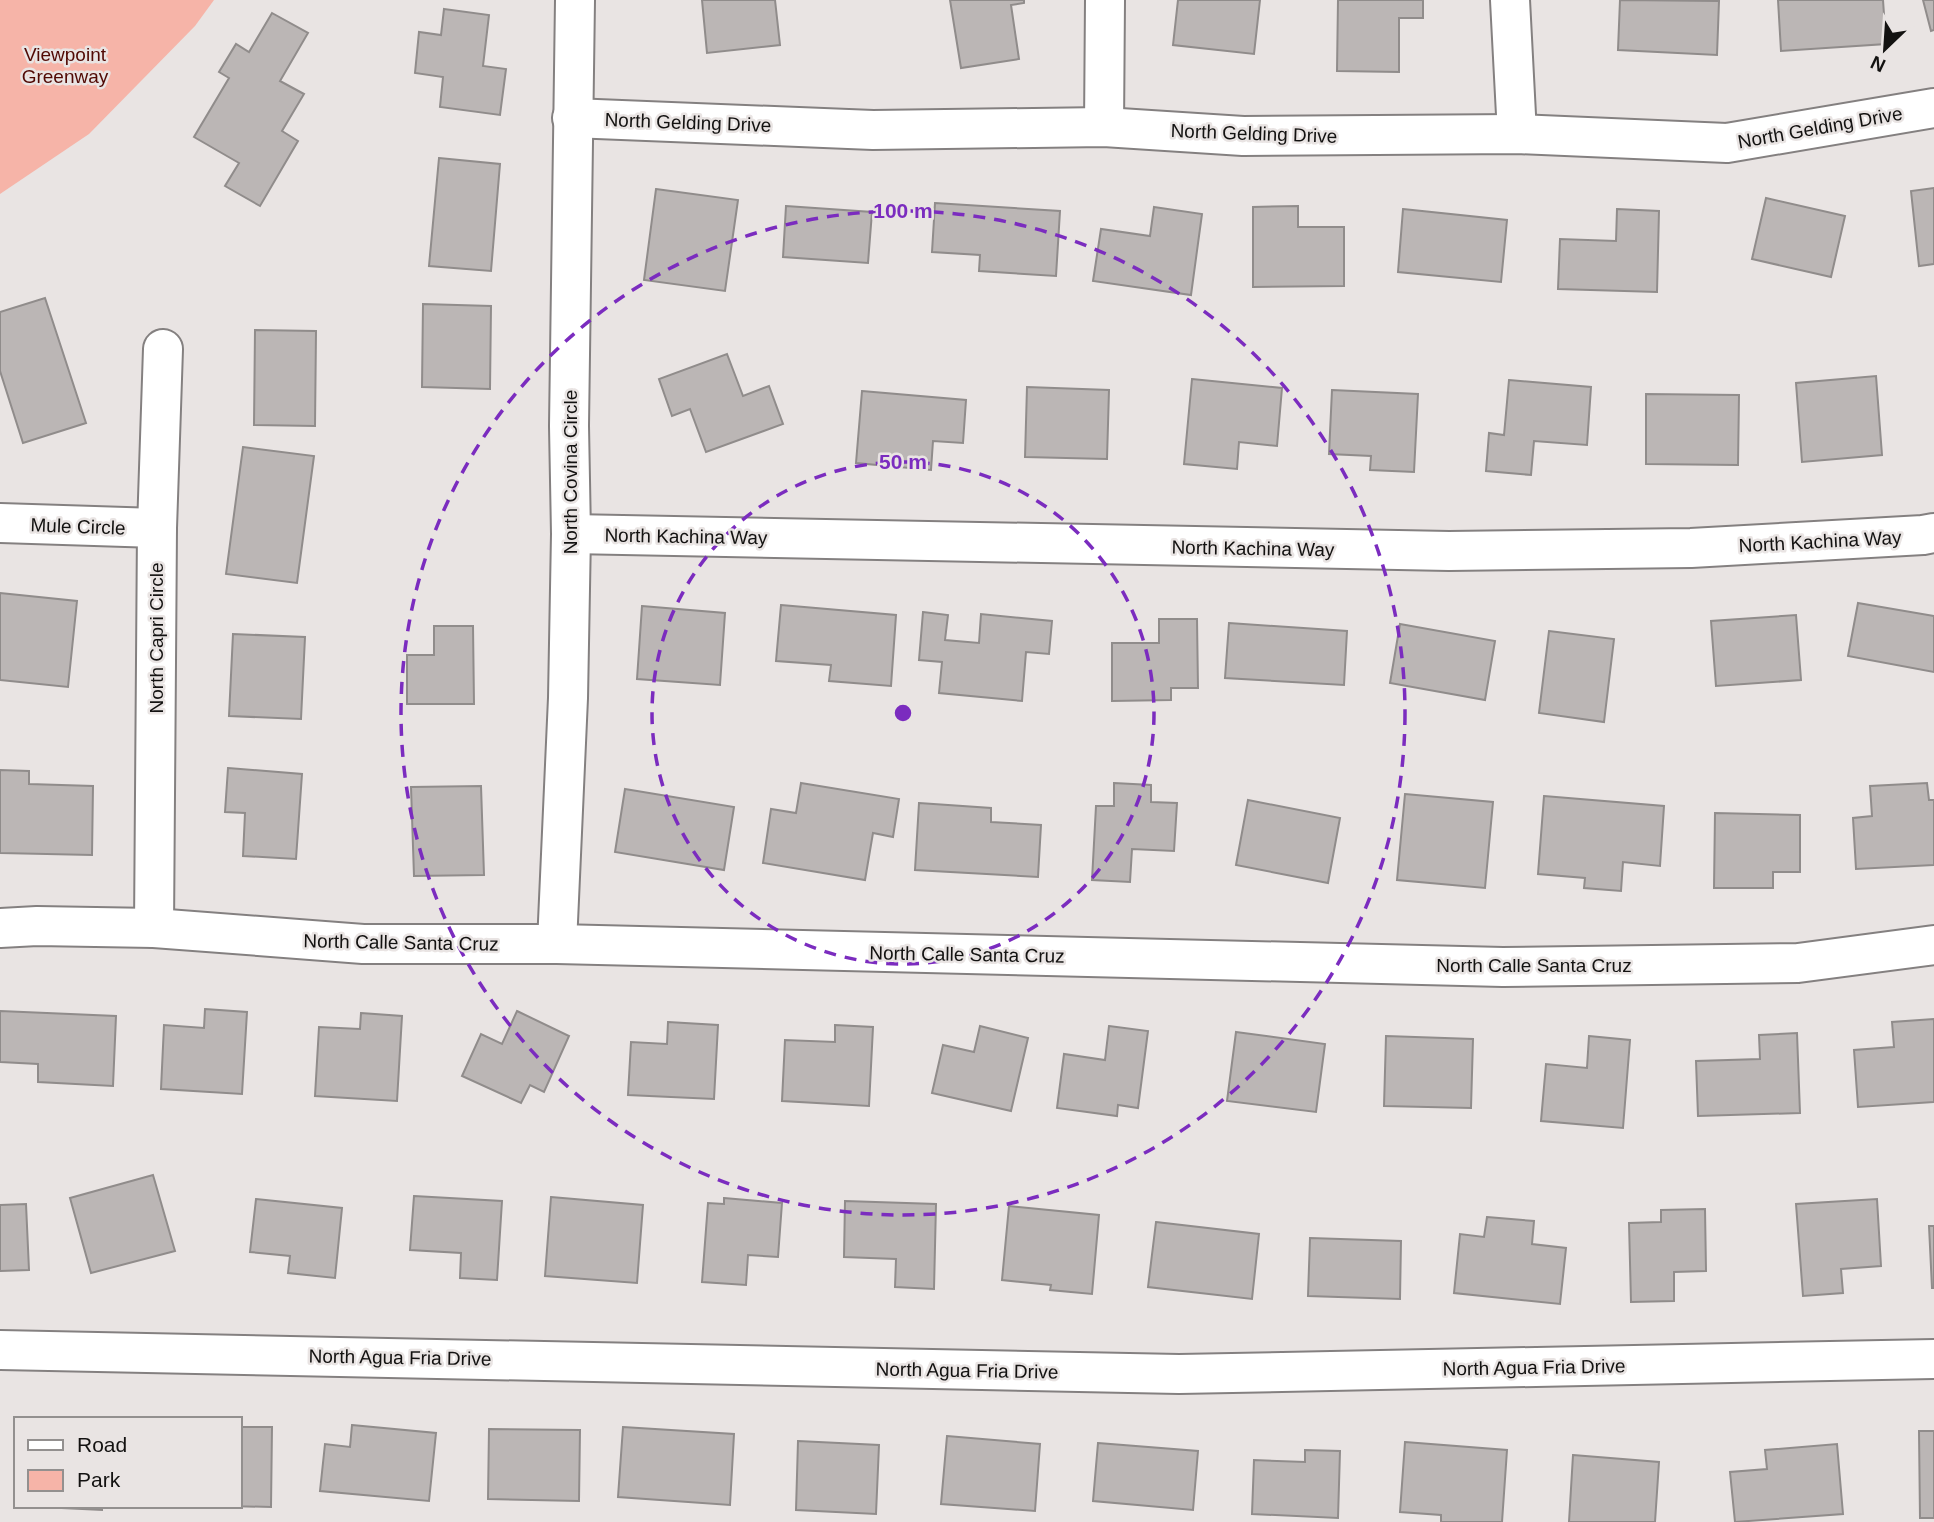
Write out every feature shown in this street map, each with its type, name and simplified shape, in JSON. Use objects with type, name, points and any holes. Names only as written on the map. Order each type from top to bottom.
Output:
[{"type":"street","name":"North Covina Circle","points":[[557,944],[568,698],[575,0]]},
{"type":"street","points":[[1104,127],[1105,0]]},
{"type":"street","points":[[1510,0],[1517,134]]},
{"type":"street","name":"North Gelding Drive","points":[[572,118],[873,130],[1104,127],[1243,136],[1517,134],[1727,143],[1934,108]]},
{"type":"street","name":"North Capri Circle","points":[[154,928],[157,528],[163,349]]},
{"type":"street","name":"Mule Circle","points":[[0,523],[157,528]]},
{"type":"street","name":"North Kachina Way","points":[[571,534],[1449,551],[1691,548],[1923,536],[1934,533]]},
{"type":"street","name":"North Calle Santa Cruz","points":[[0,928],[154,928],[363,944],[557,944],[1503,967],[1798,963],[1934,945]]},
{"type":"street","name":"North Agua Fria Drive","points":[[0,1350],[1179,1374],[1934,1359]]},
{"type":"green space","name":"Viewpoint Greenway","points":[[0,0],[214,0],[195,26],[89,134],[0,194]]},
{"type":"building","points":[[702,0],[775,0],[780,45],[707,53]]},
{"type":"building","points":[[950,0],[1024,0],[1024,3],[1011,5],[1019,59],[961,68]]},
{"type":"building","points":[[1178,0],[1260,0],[1254,54],[1173,45]]},
{"type":"building","points":[[1338,0],[1423,0],[1423,18],[1399,18],[1399,72],[1337,71]]},
{"type":"building","points":[[1620,0],[1719,1],[1717,55],[1618,50]]},
{"type":"building","points":[[1778,0],[1883,0],[1886,44],[1781,51]]},
{"type":"building","points":[[1923,0],[1934,0],[1934,30],[1931,31]]},
{"type":"building","points":[[444,9],[489,15],[483,66],[506,69],[500,115],[440,107],[443,77],[415,73],[419,32],[441,35]]},
{"type":"building","points":[[272,13],[308,33],[280,81],[304,94],[282,131],[298,141],[260,206],[225,186],[239,163],[194,137],[229,78],[219,72],[236,44],[249,52]]},
{"type":"building","points":[[439,158],[500,164],[491,271],[429,266]]},
{"type":"building","points":[[1934,188],[1934,264],[1919,266],[1911,191]]},
{"type":"building","points":[[656,189],[738,200],[725,291],[644,280]]},
{"type":"building","points":[[1766,198],[1845,216],[1831,277],[1752,259]]},
{"type":"building","points":[[935,203],[1060,211],[1056,276],[979,271],[980,255],[932,252]]},
{"type":"building","points":[[786,206],[872,212],[868,263],[783,257]]},
{"type":"building","points":[[1298,206],[1298,227],[1344,227],[1344,286],[1253,287],[1253,207]]},
{"type":"building","points":[[1154,207],[1202,214],[1191,295],[1093,281],[1101,229],[1150,236]]},
{"type":"building","points":[[1403,209],[1507,220],[1501,282],[1398,272]]},
{"type":"building","points":[[1617,209],[1659,211],[1657,292],[1558,289],[1560,239],[1616,241]]},
{"type":"building","points":[[45,298],[86,423],[23,443],[0,371],[0,312]]},
{"type":"building","points":[[423,304],[491,306],[490,389],[422,387]]},
{"type":"building","points":[[255,330],[316,331],[315,426],[254,425]]},
{"type":"building","points":[[727,354],[743,396],[769,386],[783,424],[706,452],[690,409],[672,416],[659,379]]},
{"type":"building","points":[[1876,376],[1882,455],[1802,462],[1796,383]]},
{"type":"building","points":[[1192,379],[1282,388],[1277,446],[1239,442],[1237,469],[1184,464]]},
{"type":"building","points":[[1509,380],[1591,387],[1587,445],[1534,441],[1531,475],[1486,471],[1489,433],[1504,435]]},
{"type":"building","points":[[1027,387],[1109,390],[1107,459],[1025,457]]},
{"type":"building","points":[[1332,390],[1418,394],[1414,472],[1370,470],[1371,456],[1329,454]]},
{"type":"building","points":[[862,391],[966,400],[963,443],[933,441],[931,470],[856,463]]},
{"type":"building","points":[[1646,394],[1739,395],[1738,465],[1646,464]]},
{"type":"building","points":[[243,447],[314,456],[297,583],[226,574]]},
{"type":"building","points":[[0,593],[77,601],[68,687],[0,680]]},
{"type":"building","points":[[1858,603],[1934,616],[1934,672],[1848,656]]},
{"type":"building","points":[[781,605],[896,615],[891,686],[829,681],[831,665],[776,661]]},
{"type":"building","points":[[642,606],[725,613],[720,685],[637,679]]},
{"type":"building","points":[[923,612],[948,615],[945,640],[979,643],[981,614],[1052,621],[1049,654],[1026,652],[1022,701],[939,693],[942,662],[919,660]]},
{"type":"building","points":[[1796,615],[1801,680],[1716,686],[1711,621]]},
{"type":"building","points":[[1159,619],[1197,619],[1198,688],[1171,688],[1171,700],[1112,701],[1112,643],[1159,643]]},
{"type":"building","points":[[1229,623],[1347,631],[1344,685],[1225,678]]},
{"type":"building","points":[[1400,624],[1495,641],[1485,700],[1390,683]]},
{"type":"building","points":[[434,626],[473,626],[474,704],[407,704],[407,655],[434,655]]},
{"type":"building","points":[[1549,631],[1614,639],[1604,722],[1539,713]]},
{"type":"building","points":[[233,634],[305,637],[301,719],[229,716]]},
{"type":"building","points":[[228,768],[302,774],[296,859],[243,856],[245,813],[225,812]]},
{"type":"building","points":[[0,770],[29,771],[29,784],[93,786],[92,855],[0,853]]},
{"type":"building","points":[[801,783],[899,799],[893,837],[873,833],[865,880],[763,863],[771,809],[796,813]]},
{"type":"building","points":[[1114,783],[1151,785],[1151,802],[1177,803],[1174,851],[1132,849],[1130,882],[1092,880],[1096,806],[1114,806]]},
{"type":"building","points":[[1927,783],[1929,800],[1934,800],[1934,865],[1856,869],[1853,818],[1872,816],[1870,786]]},
{"type":"building","points":[[481,786],[484,875],[414,876],[411,787]]},
{"type":"building","points":[[625,789],[734,807],[724,870],[615,852]]},
{"type":"building","points":[[1405,794],[1493,802],[1485,888],[1397,880]]},
{"type":"building","points":[[1544,796],[1664,806],[1660,866],[1623,862],[1621,891],[1584,888],[1585,878],[1538,874]]},
{"type":"building","points":[[1248,800],[1340,818],[1328,883],[1236,865]]},
{"type":"building","points":[[919,803],[991,808],[991,822],[1041,825],[1038,877],[915,870]]},
{"type":"building","points":[[1715,813],[1800,815],[1800,872],[1773,872],[1773,888],[1714,888]]},
{"type":"building","points":[[205,1009],[247,1012],[242,1094],[161,1089],[164,1025],[204,1028]]},
{"type":"building","points":[[0,1011],[116,1016],[113,1086],[38,1082],[38,1064],[0,1062]]},
{"type":"building","points":[[517,1011],[569,1036],[544,1092],[530,1085],[521,1103],[462,1076],[481,1034],[502,1044]]},
{"type":"building","points":[[361,1013],[402,1016],[397,1101],[315,1096],[319,1027],[360,1029]]},
{"type":"building","points":[[1934,1019],[1934,1102],[1858,1107],[1854,1050],[1894,1047],[1892,1022]]},
{"type":"building","points":[[668,1022],[718,1025],[714,1099],[628,1095],[631,1042],[667,1044]]},
{"type":"building","points":[[835,1025],[873,1027],[869,1106],[782,1101],[785,1040],[835,1042]]},
{"type":"building","points":[[980,1026],[1028,1038],[1011,1111],[932,1093],[943,1045],[974,1052]]},
{"type":"building","points":[[1109,1026],[1148,1031],[1138,1108],[1118,1105],[1117,1116],[1057,1108],[1064,1054],[1105,1060]]},
{"type":"building","points":[[1236,1032],[1325,1044],[1316,1112],[1227,1101]]},
{"type":"building","points":[[1797,1033],[1800,1113],[1698,1116],[1696,1061],[1760,1059],[1759,1035]]},
{"type":"building","points":[[1386,1036],[1473,1039],[1471,1108],[1384,1106]]},
{"type":"building","points":[[1589,1036],[1630,1040],[1623,1128],[1541,1121],[1546,1064],[1587,1068]]},
{"type":"building","points":[[153,1175],[175,1251],[91,1273],[70,1198]]},
{"type":"building","points":[[414,1196],[502,1201],[497,1280],[460,1278],[461,1253],[410,1250]]},
{"type":"building","points":[[551,1197],[643,1205],[637,1283],[545,1276]]},
{"type":"building","points":[[724,1198],[782,1203],[778,1257],[748,1255],[746,1285],[702,1282],[708,1203],[724,1204]]},
{"type":"building","points":[[256,1199],[342,1208],[335,1278],[288,1273],[290,1256],[250,1252]]},
{"type":"building","points":[[1877,1199],[1881,1266],[1841,1269],[1843,1293],[1803,1296],[1796,1204]]},
{"type":"building","points":[[845,1201],[936,1204],[934,1289],[895,1287],[896,1259],[844,1257]]},
{"type":"building","points":[[26,1204],[29,1270],[0,1271],[0,1205]]},
{"type":"building","points":[[1009,1206],[1099,1215],[1092,1294],[1050,1290],[1051,1285],[1002,1280]]},
{"type":"building","points":[[1705,1209],[1706,1271],[1674,1272],[1674,1301],[1631,1302],[1629,1223],[1661,1222],[1661,1210]]},
{"type":"building","points":[[1487,1217],[1534,1221],[1532,1244],[1566,1248],[1560,1304],[1454,1293],[1460,1234],[1484,1237]]},
{"type":"building","points":[[1156,1222],[1259,1234],[1252,1299],[1148,1287]]},
{"type":"building","points":[[1929,1226],[1934,1226],[1934,1288],[1932,1288]]},
{"type":"building","points":[[1310,1238],[1401,1241],[1400,1299],[1308,1296]]},
{"type":"building","points":[[352,1425],[436,1433],[429,1501],[320,1491],[325,1444],[350,1447]]},
{"type":"building","points":[[242,1427],[272,1427],[271,1507],[242,1506]]},
{"type":"building","points":[[623,1427],[734,1434],[730,1505],[618,1497]]},
{"type":"building","points":[[489,1429],[580,1430],[579,1501],[488,1499]]},
{"type":"building","points":[[1919,1431],[1934,1431],[1934,1518],[1920,1518]]},
{"type":"building","points":[[947,1436],[1040,1444],[1035,1511],[941,1504]]},
{"type":"building","points":[[798,1441],[879,1445],[876,1514],[796,1510]]},
{"type":"building","points":[[1405,1442],[1507,1450],[1502,1522],[1441,1522],[1441,1515],[1400,1512]]},
{"type":"building","points":[[1098,1443],[1198,1451],[1193,1510],[1093,1501]]},
{"type":"building","points":[[1837,1444],[1843,1514],[1735,1522],[1730,1472],[1767,1469],[1765,1450]]},
{"type":"building","points":[[1305,1450],[1340,1451],[1338,1518],[1252,1514],[1254,1460],[1305,1462]]},
{"type":"building","points":[[1573,1455],[1659,1462],[1655,1522],[1569,1522]]},
{"type":"building","points":[[61,1508],[102,1508],[102,1510]]}]
